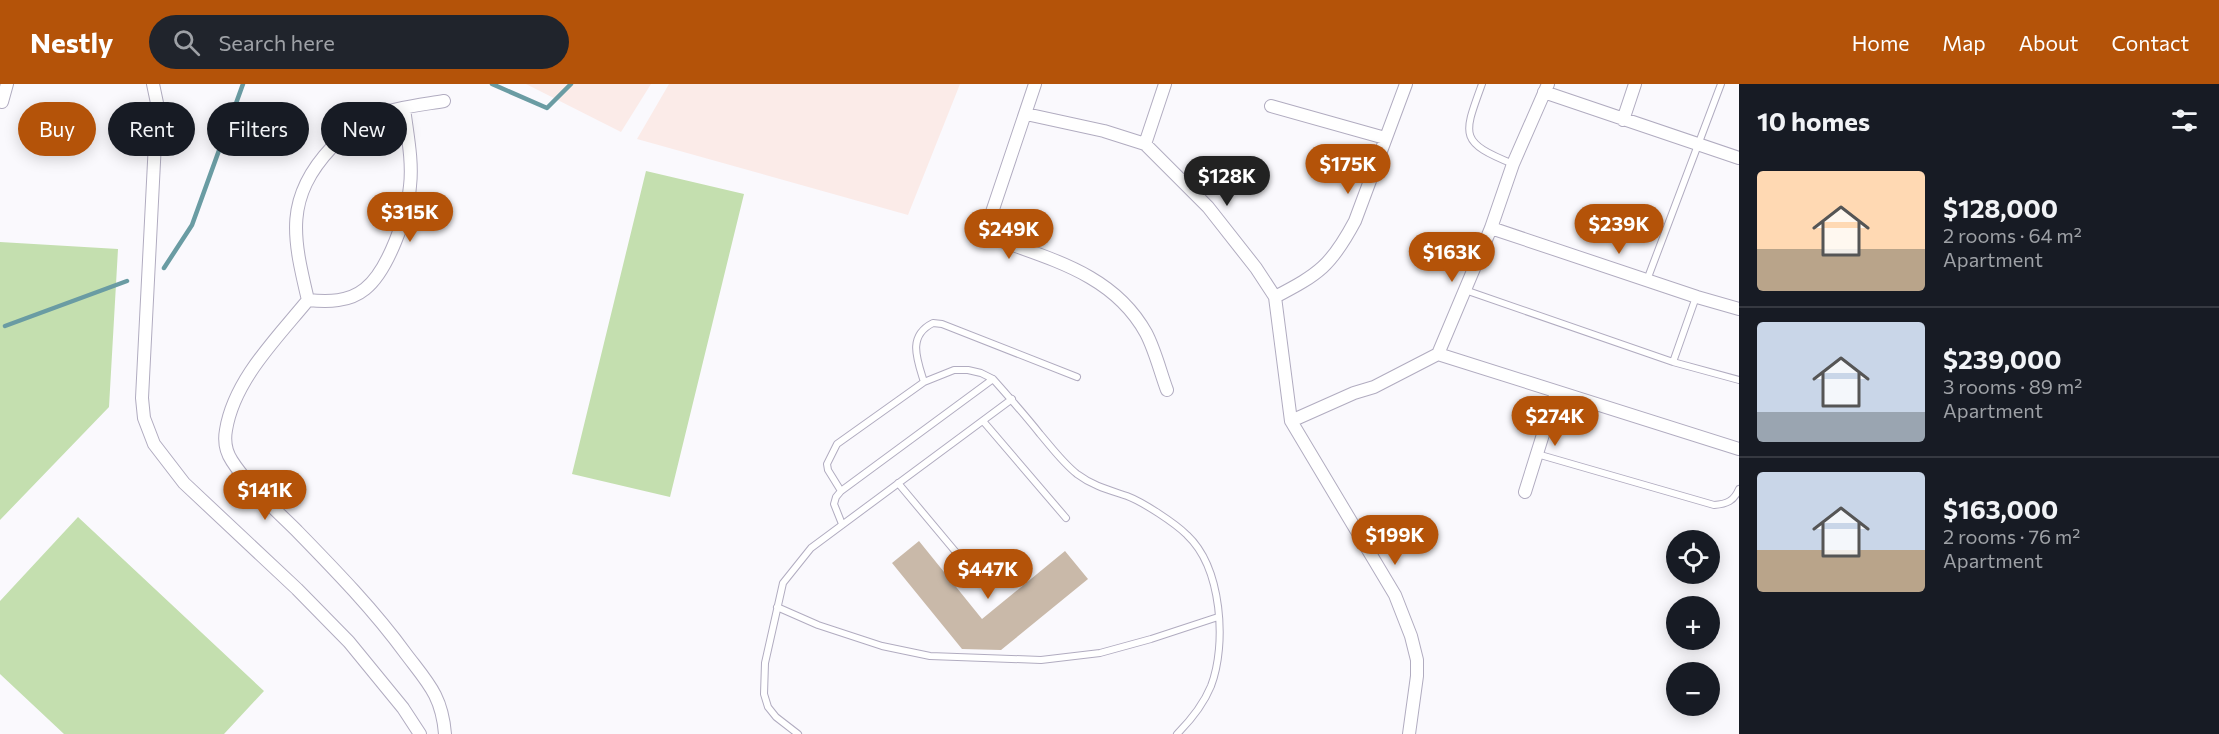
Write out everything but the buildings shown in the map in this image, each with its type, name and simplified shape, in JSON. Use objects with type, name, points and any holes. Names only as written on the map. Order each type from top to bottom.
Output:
[{"type":"street","points":[[2,102],[7,84]]},
{"type":"street","points":[[153,84],[157,103],[142,398],[144,418],[154,444],[184,483],[297,589],[349,642],[403,708],[420,734]]},
{"type":"street","points":[[1035,84],[988,224],[990,235],[1078,270],[1114,294],[1147,334],[1167,390]]},
{"type":"street","points":[[1145,144],[1165,84]]},
{"type":"street","points":[[1275,297],[1312,278],[1325,267],[1346,238],[1406,84]]},
{"type":"street","points":[[1623,120],[1635,84]]},
{"type":"street","points":[[1291,421],[1354,393],[1374,387],[1438,354],[1491,228],[1513,164],[1546,88],[1623,120],[1739,158]]},
{"type":"street","points":[[407,107],[444,101]]},
{"type":"street","points":[[1271,106],[1384,138]]},
{"type":"street","points":[[1026,114],[1104,131],[1145,144],[1208,207],[1256,268],[1275,297],[1291,421],[1395,596],[1411,636],[1418,676],[1409,734]]},
{"type":"street","points":[[308,300],[327,302],[347,299],[366,289],[383,267],[405,214],[411,185],[407,132]]},
{"type":"street","points":[[308,300],[298,256],[295,225],[300,194],[324,156]]},
{"type":"street","points":[[1491,228],[1739,309]]},
{"type":"street","points":[[308,300],[264,354],[240,390],[226,430],[225,445],[231,460],[261,496],[350,585],[400,645],[434,691],[443,713],[445,734]]},
{"type":"street","points":[[1438,354],[1739,449]]},
{"type":"street","points":[[1525,492],[1556,393]]},
{"type":"lane","points":[[1482,84],[1469,118],[1467,129],[1469,136],[1487,153],[1513,164]]},
{"type":"lane","points":[[1647,280],[1721,84]]},
{"type":"lane","points":[[1465,290],[1673,362],[1739,380]]},
{"type":"lane","points":[[1673,362],[1697,297]]},
{"type":"lane","points":[[924,382],[915,354],[915,341],[919,333],[933,323],[942,324],[1077,377]]},
{"type":"lane","points":[[841,492],[827,464],[837,444],[924,382],[954,370],[968,370],[993,379],[1061,459],[1076,473],[1106,491],[1128,496],[1169,521],[1188,536],[1202,554],[1217,592],[1218,655],[1211,686],[1189,721],[1177,734]]},
{"type":"lane","points":[[842,524],[834,504],[841,492],[993,379]]},
{"type":"lane","points":[[798,734],[768,707],[764,694],[765,663],[783,583],[811,548],[1012,399]]},
{"type":"lane","points":[[982,421],[1066,518]]},
{"type":"lane","points":[[1537,454],[1714,504],[1729,502],[1739,489]]},
{"type":"lane","points":[[898,483],[980,581]]},
{"type":"lane","points":[[777,607],[818,625],[882,646],[930,656],[1041,660],[1100,653],[1218,617]]},
{"type":"shaded area","points":[[526,84],[651,84],[621,132]]},
{"type":"shaded area","points":[[669,84],[960,84],[908,215],[637,139]]},
{"type":"green space","points":[[646,171],[744,194],[670,497],[572,474]]},
{"type":"green space","points":[[0,242],[118,249],[109,407],[0,520]]},
{"type":"green space","points":[[78,517],[264,691],[224,734],[64,734],[0,674],[0,601]]},
{"type":"waterway","points":[[164,268],[192,225],[243,84]]},
{"type":"waterway","points":[[492,84],[547,108],[571,84]]},
{"type":"waterway","points":[[5,326],[127,281]]}]
